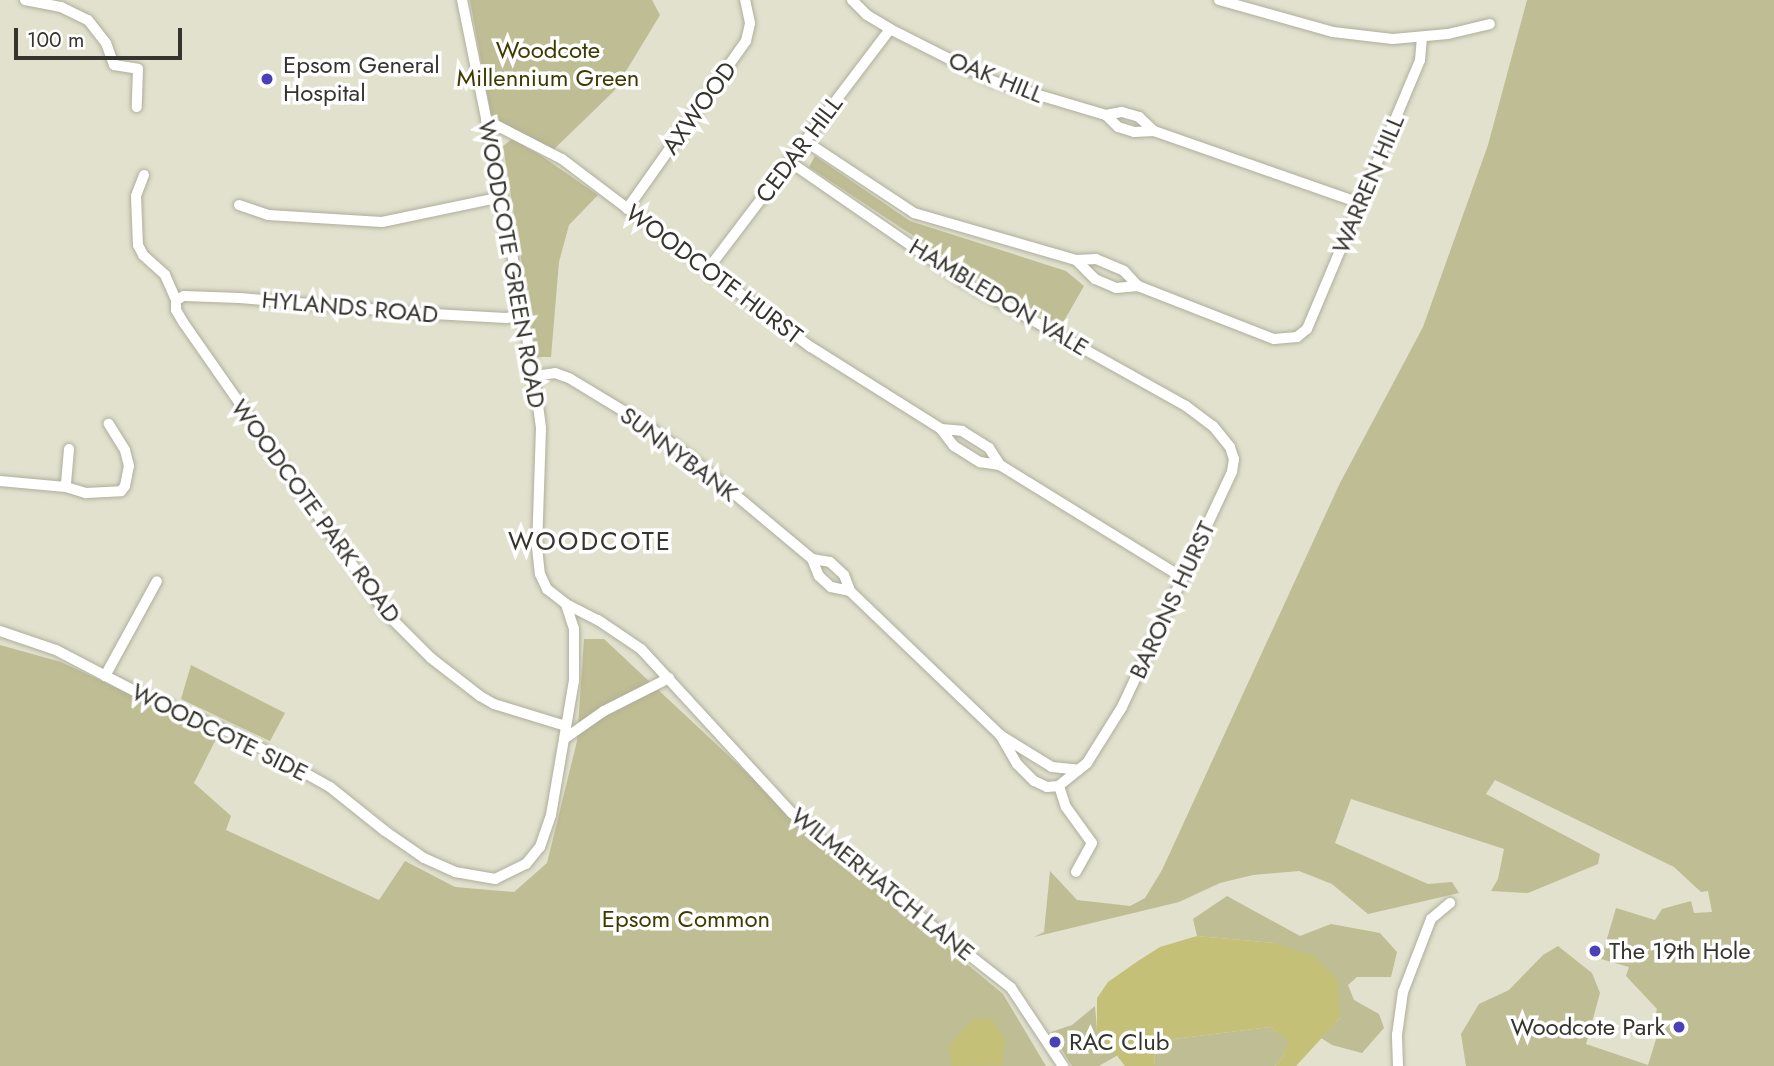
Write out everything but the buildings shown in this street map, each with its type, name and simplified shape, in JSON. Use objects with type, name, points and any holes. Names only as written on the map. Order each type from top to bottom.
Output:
[{"type":"street","points":[[25,0],[61,7],[88,20],[106,43],[114,65],[138,69],[137,107]]},
{"type":"street","name":"WOODCOTE GREEN ROAD","points":[[462,0],[525,315],[541,428],[537,558],[547,589],[566,604]]},
{"type":"street","name":"AXWOOD","points":[[627,209],[746,41],[750,23],[745,0]]},
{"type":"street","name":"OAK HILL","points":[[852,0],[867,15],[890,29],[995,82],[1106,115],[1122,112],[1139,117],[1154,131]]},
{"type":"street","points":[[1219,0],[1333,33],[1393,39],[1422,38],[1490,24]]},
{"type":"street","name":"CEDAR HILL","points":[[708,269],[890,29]]},
{"type":"street","name":"WARREN HILL","points":[[1138,286],[1274,339],[1297,337],[1307,329],[1420,60],[1422,38]]},
{"type":"street","name":"OAK HILL","points":[[1106,115],[1118,127],[1134,132],[1154,131],[1360,203]]},
{"type":"street","name":"WOODCOTE HURST","points":[[486,120],[562,159],[811,347],[942,429],[954,446],[980,462],[1000,465],[1183,578]]},
{"type":"street","points":[[805,141],[914,213],[1076,260],[1096,259],[1124,271],[1138,286]]},
{"type":"street","name":"HAMBLEDON VALE","points":[[790,162],[964,282],[1162,391],[1213,426]]},
{"type":"street","name":"WOODCOTE PARK ROAD","points":[[144,175],[136,196],[138,245],[147,260],[165,275],[176,300],[176,310],[183,322],[386,613],[431,658],[480,696],[494,704],[566,726]]},
{"type":"street","points":[[239,205],[268,215],[382,222],[502,197]]},
{"type":"street","points":[[1076,260],[1095,279],[1116,288],[1138,286]]},
{"type":"street","name":"HYLANDS ROAD","points":[[176,300],[184,296],[240,298],[415,313],[506,318],[525,315]]},
{"type":"street","name":"SUNNYBANK","points":[[534,376],[555,373],[569,378],[645,425],[698,463],[812,559],[819,576],[831,587],[850,591]]},
{"type":"street","points":[[0,481],[66,486],[86,493],[114,493],[125,486],[128,458],[109,424]]},
{"type":"street","name":"BARONS HURST","points":[[1079,770],[1087,763],[1122,707],[1232,472],[1234,459],[1230,447],[1213,426]]},
{"type":"street","name":"WOODCOTE HURST","points":[[942,429],[962,431],[989,448],[1000,465]]},
{"type":"street","points":[[66,486],[69,449]]},
{"type":"street","name":"SUNNYBANK","points":[[812,559],[830,562],[844,575],[850,591],[1000,736],[1052,767],[1079,770]]},
{"type":"street","points":[[105,676],[157,581]]},
{"type":"street","name":"WOODCOTE SIDE","points":[[0,631],[55,650],[266,751],[330,787],[385,831],[425,858],[478,877],[495,879],[512,874],[526,864],[540,847],[551,816],[575,652],[574,629],[566,604]]},
{"type":"street","name":"WILMERHATCH LANE","points":[[566,604],[611,628],[640,649],[669,678],[740,760],[820,838],[1011,988],[1062,1066]]},
{"type":"street","points":[[564,738],[604,712],[669,678]]},
{"type":"street","name":"SUNNYBANK","points":[[1000,736],[1017,764],[1034,781],[1047,787],[1059,786]]},
{"type":"street","points":[[1076,872],[1092,843],[1066,807],[1059,786],[1079,770]]},
{"type":"street","points":[[1398,1066],[1397,1035],[1403,992],[1431,919],[1450,903]]},
{"type":"green space","name":"Woodcote Millennium Green","points":[[470,0],[652,0],[660,15],[614,91],[549,154],[491,115]]},
{"type":"green space","points":[[1527,0],[1774,0],[1774,1066],[1466,1066],[1461,1034],[1479,1004],[1509,990],[1543,955],[1558,946],[1592,973],[1600,993],[1586,1044],[1648,1065],[1662,1020],[1655,1017],[1657,1009],[1626,976],[1629,967],[1601,959],[1616,908],[1655,920],[1662,909],[1691,901],[1694,913],[1712,912],[1708,891],[1701,892],[1674,867],[1495,780],[1486,794],[1600,854],[1598,864],[1528,893],[1491,891],[1498,879],[1504,849],[1351,799],[1335,843],[1428,884],[1452,882],[1459,893],[1368,914],[1332,884],[1299,871],[1253,875],[1220,883],[1179,902],[1034,937],[1044,932],[1050,871],[1077,900],[1130,906],[1145,898],[1162,870],[1340,483],[1423,327],[1488,145]]},
{"type":"green space","points":[[512,139],[598,195],[569,225],[559,262],[551,357],[537,357],[503,146]]},
{"type":"green space","points":[[815,156],[910,221],[1066,271],[1084,286],[1061,326],[979,279],[809,167]]},
{"type":"green space","name":"Epsom Common","points":[[584,639],[604,639],[827,848],[1003,994],[1046,1066],[0,1066],[0,645],[61,662],[218,735],[194,783],[231,816],[226,830],[379,900],[405,861],[455,887],[514,892],[547,863],[577,741]]},
{"type":"green space","points":[[191,665],[285,713],[270,741],[181,699]]},
{"type":"green space","points":[[1227,896],[1300,936],[1331,924],[1380,933],[1397,952],[1391,977],[1357,977],[1348,985],[1354,1000],[1379,1014],[1384,1028],[1362,1053],[1332,1045],[1321,1038],[1340,1018],[1275,943],[1197,936],[1193,919]]},
{"type":"green space","points":[[1095,1006],[1097,1030],[1118,1055],[1099,1066],[1072,1066],[1051,1032],[1072,1025]]},
{"type":"green space","points":[[1270,1027],[1289,1040],[1283,1057],[1275,1066],[1155,1066],[1154,1054],[1174,1039]]},
{"type":"shaded area","points":[[1197,936],[1275,943],[1314,956],[1338,980],[1340,1018],[1296,1066],[1275,1066],[1283,1057],[1288,1040],[1270,1027],[1174,1039],[1154,1054],[1155,1066],[1125,1066],[1097,1030],[1097,998],[1108,982],[1160,947]]},
{"type":"shaded area","points":[[990,1018],[1005,1038],[1002,1065],[952,1066],[948,1047],[972,1020]]},
{"type":"place","name":"Epsom General Hospital","points":[[267,79]]},
{"type":"place","name":"The 19th Hole","points":[[1595,951]]},
{"type":"place","name":"Woodcote Park","points":[[1679,1027]]},
{"type":"place","name":"RAC Club","points":[[1055,1042]]},
{"type":"district","name":"WOODCOTE","points":[[590,542]]}]
